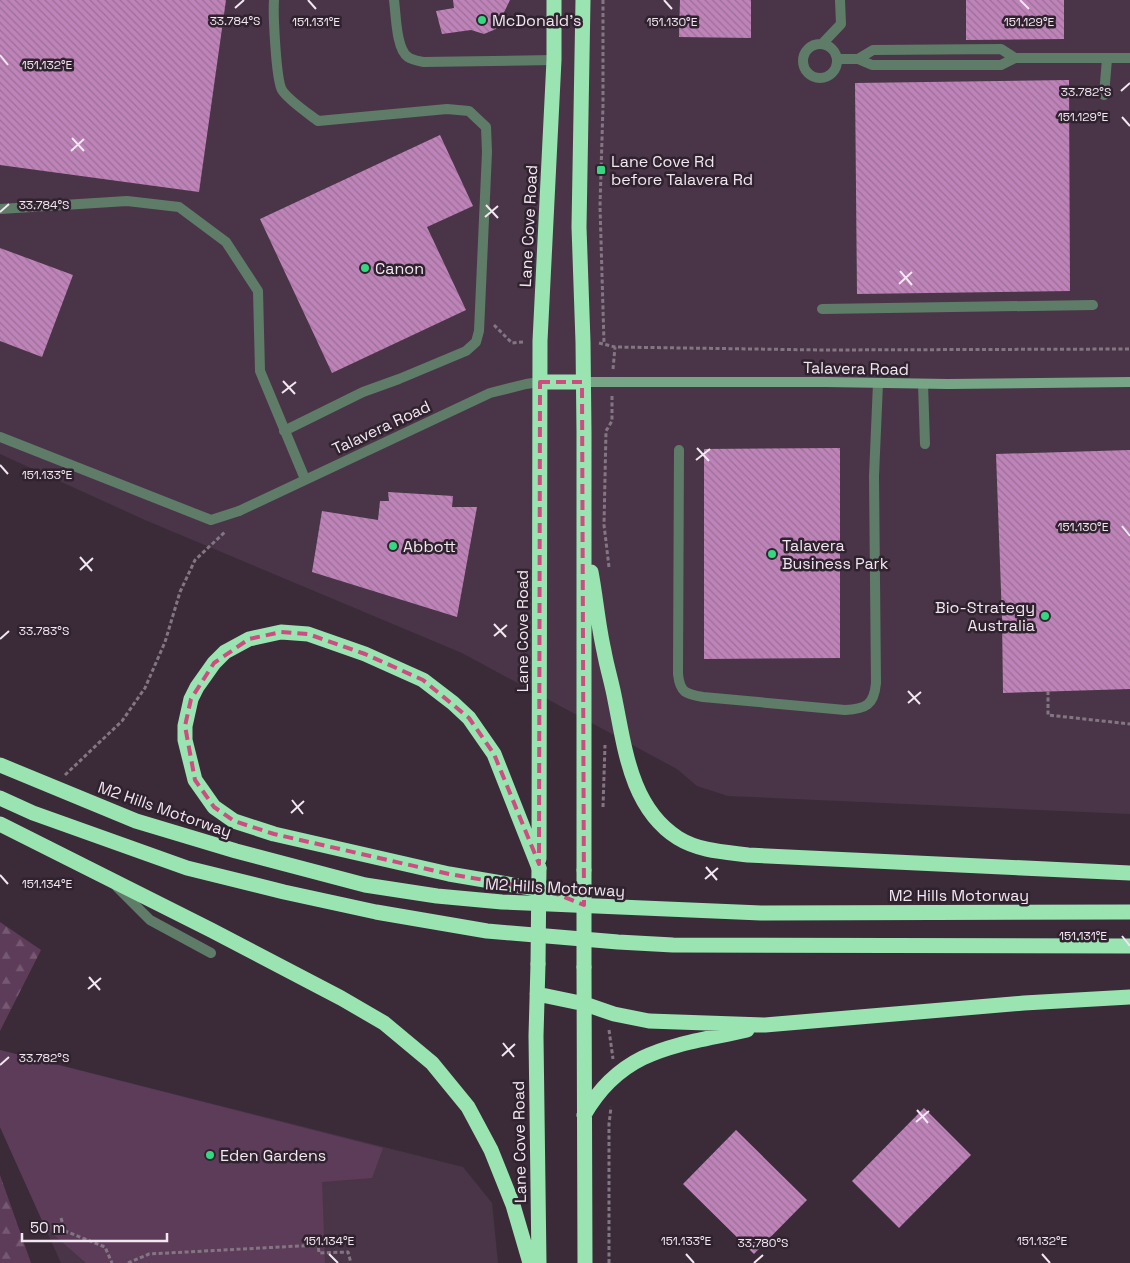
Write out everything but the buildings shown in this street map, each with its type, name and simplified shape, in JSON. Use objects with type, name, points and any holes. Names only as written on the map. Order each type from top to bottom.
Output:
[{"type":"highway","name":"Lane Cove Road","points":[[539,1263],[536,1046],[539,868],[540,382],[554,60],[554,0]]},
{"type":"highway","points":[[583,0],[579,227],[583,342],[585,1263]]},
{"type":"highway","points":[[540,382],[582,382]]},
{"type":"highway","points":[[584,534],[603,650],[629,766],[647,807],[678,838],[710,850],[748,855],[1130,873]]},
{"type":"highway","points":[[539,868],[494,754],[469,718],[423,680],[365,654],[308,634],[281,632],[249,639],[225,652],[214,663],[197,687],[191,699],[185,726],[185,740],[195,780],[214,807],[234,821],[274,834],[440,872],[549,891],[586,907]]},
{"type":"highway","name":"M2 Hills Motorway","points":[[0,765],[136,821],[236,852],[365,885],[437,896],[484,901],[586,907],[761,913],[1130,912]]},
{"type":"highway","points":[[0,798],[33,813],[187,868],[376,912],[478,930],[673,945],[1130,946]]},
{"type":"highway","points":[[0,824],[109,878],[348,1002],[384,1023],[432,1064],[468,1107],[491,1150],[513,1205],[530,1263]]},
{"type":"highway","points":[[537,994],[585,1004],[630,1018],[667,1023],[765,1025],[1024,1003],[1130,997]]},
{"type":"highway","points":[[584,1115],[592,1101],[615,1076],[636,1060],[660,1050],[765,1025]]},
{"type":"main road","name":"Talavera Road","points":[[582,382],[923,384],[1130,382]]},
{"type":"street","points":[[274,0],[277,65],[282,90],[318,121],[447,109],[469,111],[486,128],[487,152],[479,330],[476,342],[466,350],[399,379],[363,392],[284,431]]},
{"type":"street","points":[[394,0],[402,51],[408,57],[423,62],[554,60]]},
{"type":"street","points":[[822,44],[830,48],[837,59],[836,68],[828,77],[816,78],[807,73],[804,67],[804,56],[811,47],[822,44],[840,24],[840,0]]},
{"type":"street","points":[[858,59],[873,50],[981,49],[1001,49],[1015,58]]},
{"type":"street","points":[[837,59],[858,59],[872,65],[1001,65],[1015,58],[1130,58]]},
{"type":"street","points":[[1104,95],[1107,59]]},
{"type":"street","points":[[0,209],[127,201],[179,207],[226,242],[258,291],[260,371],[305,479]]},
{"type":"street","points":[[822,309],[1093,305]]},
{"type":"street","name":"Talavera Road","points":[[0,437],[210,520],[239,511],[490,393],[540,382]]},
{"type":"street","points":[[679,450],[679,686],[687,694],[703,697],[845,710],[859,709],[870,703],[875,693],[876,682],[874,476],[878,383]]},
{"type":"street","points":[[923,384],[925,444]]},
{"type":"street","points":[[109,878],[150,920],[211,953]]},
{"type":"path","points":[[603,0],[603,105],[600,206],[604,343],[615,347],[822,350],[1130,349]]},
{"type":"path","points":[[492,322],[512,343]]},
{"type":"path","points":[[609,569],[604,516],[606,431],[612,421],[615,347]]},
{"type":"path","points":[[48,786],[60,780],[80,763],[122,721],[144,688],[165,642],[180,592],[195,560],[225,533],[239,511]]},
{"type":"path","points":[[1048,692],[1048,715],[1130,724]]},
{"type":"path","points":[[603,812],[605,743]]},
{"type":"path","points":[[606,1012],[615,1076]]},
{"type":"path","points":[[609,1263],[609,1124],[612,1105]]},
{"type":"path","points":[[61,1218],[65,1231],[106,1247],[112,1263]]},
{"type":"path","points":[[128,1263],[149,1254],[318,1245],[319,1253],[348,1252],[351,1263]]},
{"type":"highlighted area","points":[[540,382],[582,382],[584,905],[549,891],[449,874],[274,834],[234,821],[214,807],[195,780],[185,726],[191,699],[214,663],[249,639],[281,632],[308,634],[365,654],[423,680],[469,718],[494,754],[539,864]]},
{"type":"shaded area","points":[[0,0],[1130,0],[1130,814],[728,796],[697,786],[677,769],[462,653],[145,520],[0,454]]},
{"type":"shaded area","name":"Eden Gardens","points":[[0,1050],[463,1167],[492,1203],[498,1263],[61,1263],[0,1127]]},
{"type":"green space","points":[[0,922],[41,950],[0,1031]]},
{"type":"green space","name":"Eden Gardens","points":[[0,1050],[383,1148],[372,1178],[322,1182],[325,1263],[86,1263],[45,1227],[0,1127]]},
{"type":"green space","points":[[0,1175],[31,1263],[0,1263]]},
{"type":"place","name":"McDonald's","points":[[482,20]]},
{"type":"place","name":"Lane Cove Rd before Talavera Rd","points":[[601,170]]},
{"type":"place","name":"Canon","points":[[365,268]]},
{"type":"place","name":"Abbott","points":[[393,546]]},
{"type":"place","name":"Talavera Business Park","points":[[772,554]]},
{"type":"place","name":"Bio-Strategy Australia","points":[[1045,616]]},
{"type":"place","name":"Eden Gardens","points":[[210,1155]]}]
